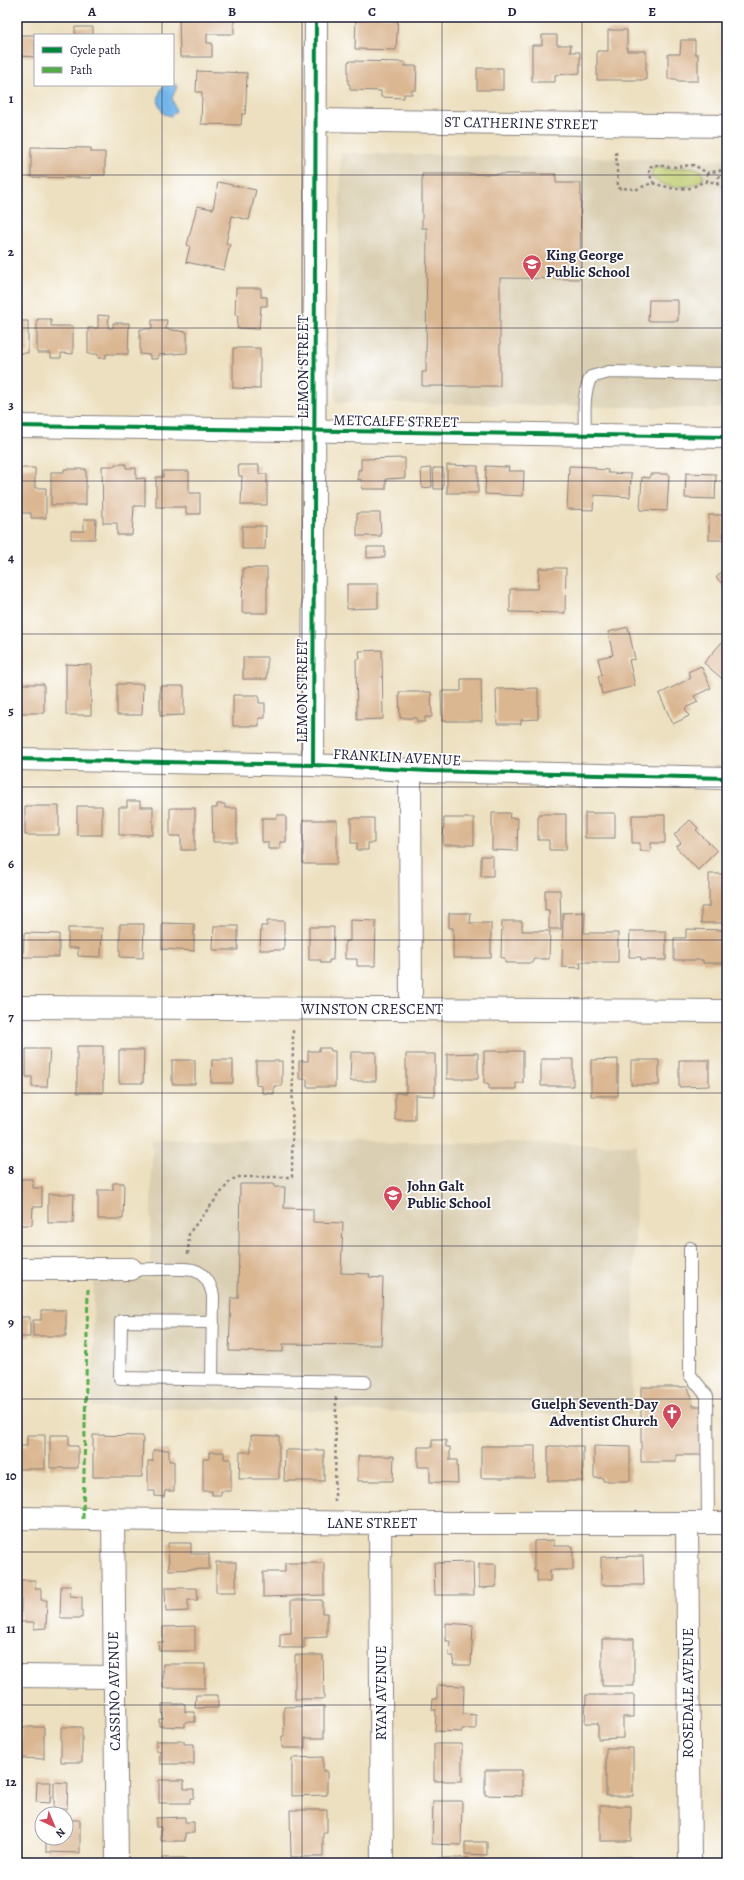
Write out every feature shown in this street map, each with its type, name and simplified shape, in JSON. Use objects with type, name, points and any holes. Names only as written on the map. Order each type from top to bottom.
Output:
[{"type":"street","name":"LEMON STREET","points":[[314,765],[316,17]]},
{"type":"street","name":"ST CATHERINE STREET","points":[[316,120],[727,126]]},
{"type":"street","name":"METCALFE STREET","points":[[17,426],[727,437]]},
{"type":"street","name":"FRANKLIN AVENUE","points":[[17,759],[314,765],[410,771],[727,778]]},
{"type":"street","points":[[410,771],[411,1009]]},
{"type":"street","name":"WINSTON CRESCENT","points":[[17,1007],[727,1011]]},
{"type":"street","points":[[17,1269],[130,1269]]},
{"type":"street","name":"LANE STREET","points":[[17,1518],[334,1523],[707,1523]]},
{"type":"street","name":"CASSINO AVENUE","points":[[113,1520],[117,1863]]},
{"type":"street","name":"RYAN AVENUE","points":[[380,1523],[382,1863]]},
{"type":"street","name":"ROSEDALE AVENUE","points":[[690,1863],[707,1523]]},
{"type":"street","points":[[17,1676],[114,1676]]},
{"type":"lane","points":[[585,435],[585,396],[587,385],[591,377],[609,372],[727,374]]},
{"type":"lane","points":[[690,1248],[690,1375],[707,1396],[707,1523]]},
{"type":"lane","points":[[130,1269],[194,1270],[211,1285],[213,1296],[212,1379]]},
{"type":"lane","points":[[213,1322],[121,1321],[120,1378],[365,1382]]},
{"type":"path","points":[[616,152],[618,188],[637,189],[654,184],[675,189],[691,188],[707,182],[717,184],[727,189]]},
{"type":"path","points":[[654,184],[649,173],[650,167],[653,165],[673,167],[694,165],[707,173],[727,169]]},
{"type":"path","points":[[717,184],[720,171]]},
{"type":"path","points":[[707,173],[707,182]]},
{"type":"path","points":[[187,1270],[189,1233],[231,1180],[239,1177],[292,1177],[293,1030]]},
{"type":"path","points":[[334,1523],[336,1382]]},
{"type":"shaded area","name":"King George Public School","points":[[341,153],[727,160],[727,409],[335,402]]},
{"type":"shaded area","name":"John Galt Public School","points":[[152,1138],[637,1145],[632,1415],[92,1407],[94,1279],[150,1279]]},
{"type":"green space","points":[[653,166],[672,169],[692,167],[700,170],[703,175],[703,179],[697,183],[684,187],[669,186],[662,184],[651,176]]},
{"type":"water","points":[[175,84],[177,87],[172,98],[176,111],[171,116],[164,114],[161,110],[158,100],[163,86],[174,86]]},
{"type":"building","points":[[179,17],[234,17],[234,34],[207,34],[207,43],[212,43],[212,57],[180,57]]},
{"type":"building","points":[[356,17],[398,17],[396,50],[355,49]]},
{"type":"building","points":[[75,27],[93,27],[93,34],[75,34]]},
{"type":"building","points":[[608,30],[627,30],[627,51],[646,51],[646,80],[597,80],[597,51],[608,51]]},
{"type":"building","points":[[20,35],[34,35],[34,57],[20,56]]},
{"type":"building","points":[[542,35],[557,35],[557,45],[571,45],[570,52],[580,52],[580,73],[555,75],[555,82],[532,82],[532,45],[542,45]]},
{"type":"building","points":[[681,40],[695,40],[695,54],[698,54],[698,81],[677,81],[677,79],[668,79],[668,54],[680,54]]},
{"type":"building","points":[[727,44],[727,81],[725,81],[725,45]]},
{"type":"building","points":[[348,62],[405,62],[405,66],[417,66],[416,90],[412,90],[412,94],[404,94],[404,98],[381,97],[381,91],[350,90],[350,84],[348,84]]},
{"type":"building","points":[[477,68],[503,68],[503,90],[477,90]]},
{"type":"building","points":[[197,71],[247,73],[245,114],[242,114],[241,125],[201,124],[202,92],[196,92]]},
{"type":"building","points":[[31,147],[91,148],[91,152],[105,152],[105,175],[91,175],[91,178],[31,177]]},
{"type":"building","points":[[422,174],[556,174],[556,183],[581,183],[580,279],[500,278],[500,386],[422,386],[422,372],[426,372],[427,228],[422,228]]},
{"type":"building","points":[[218,182],[256,190],[249,220],[232,216],[226,243],[230,244],[224,270],[186,262],[190,246],[187,245],[197,206],[213,209]]},
{"type":"building","points":[[236,288],[261,288],[261,297],[267,297],[267,306],[261,306],[259,329],[237,328],[238,315],[235,315]]},
{"type":"building","points":[[649,300],[678,300],[678,321],[648,321]]},
{"type":"building","points":[[98,315],[109,316],[108,328],[113,328],[113,323],[129,323],[128,354],[106,354],[106,358],[98,358],[98,354],[88,354],[88,328],[98,328]]},
{"type":"building","points":[[37,319],[51,319],[51,326],[73,326],[73,354],[61,353],[61,358],[51,358],[51,353],[37,353]]},
{"type":"building","points":[[152,320],[167,320],[166,329],[187,332],[187,353],[158,355],[158,359],[150,359],[150,355],[140,354],[140,329],[152,329]]},
{"type":"building","points":[[17,321],[28,321],[28,353],[17,353]]},
{"type":"building","points":[[233,348],[260,348],[260,389],[233,388]]},
{"type":"building","points":[[405,458],[405,478],[386,479],[386,489],[362,489],[361,479],[358,480],[358,470],[361,470],[361,459]]},
{"type":"building","points":[[115,464],[126,464],[126,468],[136,468],[136,479],[145,478],[145,506],[134,506],[132,535],[117,535],[117,523],[103,523],[102,466],[115,466]]},
{"type":"building","points":[[238,465],[259,465],[259,474],[267,474],[267,505],[241,505],[242,476],[239,476]]},
{"type":"building","points":[[447,465],[478,466],[478,493],[447,493]]},
{"type":"building","points":[[486,466],[509,467],[508,471],[524,471],[523,496],[485,494]]},
{"type":"building","points":[[569,466],[595,467],[595,469],[608,470],[608,473],[631,474],[630,497],[594,495],[593,510],[567,509]]},
{"type":"building","points":[[17,468],[35,468],[35,488],[46,488],[46,518],[31,518],[31,513],[17,513]]},
{"type":"building","points":[[431,468],[432,487],[422,488],[421,469]]},
{"type":"building","points":[[433,468],[443,468],[443,489],[434,489]]},
{"type":"building","points":[[64,469],[86,469],[86,505],[51,505],[51,472],[64,472]]},
{"type":"building","points":[[163,471],[189,471],[189,493],[200,493],[200,514],[186,514],[186,507],[156,507],[156,477],[163,477]]},
{"type":"building","points":[[686,473],[716,474],[715,499],[685,498]]},
{"type":"building","points":[[650,474],[669,474],[667,511],[640,510],[642,477],[650,478]]},
{"type":"building","points":[[357,513],[380,513],[381,536],[357,536]]},
{"type":"building","points":[[726,514],[727,541],[725,541]]},
{"type":"building","points":[[709,515],[724,515],[724,540],[709,540]]},
{"type":"building","points":[[84,519],[96,519],[95,539],[71,539],[71,531],[84,531]]},
{"type":"building","points":[[242,526],[266,526],[265,549],[242,549]]},
{"type":"building","points":[[367,547],[385,547],[385,557],[367,558]]},
{"type":"building","points":[[727,565],[727,588],[716,578]]},
{"type":"building","points":[[243,568],[267,568],[267,613],[242,613]]},
{"type":"building","points":[[539,568],[566,568],[565,613],[510,612],[510,589],[538,589]]},
{"type":"building","points":[[347,584],[378,584],[378,608],[347,609]]},
{"type":"building","points":[[628,627],[635,659],[629,660],[635,686],[602,694],[598,676],[602,675],[598,658],[613,655],[608,632]]},
{"type":"building","points":[[727,636],[727,683],[704,663]]},
{"type":"building","points":[[382,650],[383,719],[357,720],[356,659],[360,659],[359,651]]},
{"type":"building","points":[[243,657],[267,657],[267,679],[243,679]]},
{"type":"building","points":[[66,664],[91,665],[91,715],[66,715]]},
{"type":"building","points":[[701,666],[711,688],[694,696],[698,702],[685,708],[689,716],[673,724],[659,694],[691,678],[688,672]]},
{"type":"building","points":[[461,679],[481,679],[482,721],[442,721],[441,691],[461,691]]},
{"type":"building","points":[[19,684],[44,684],[44,713],[19,713]]},
{"type":"building","points":[[117,684],[143,684],[142,715],[117,715]]},
{"type":"building","points":[[160,686],[184,686],[184,715],[160,716]]},
{"type":"building","points":[[538,688],[538,719],[521,720],[521,724],[497,724],[496,689]]},
{"type":"building","points":[[399,692],[431,692],[432,717],[425,717],[425,722],[417,722],[417,718],[400,718]]},
{"type":"building","points":[[233,695],[259,695],[259,703],[265,703],[265,718],[259,718],[259,726],[233,726]]},
{"type":"building","points":[[127,801],[140,801],[140,807],[153,807],[153,835],[119,835],[119,807],[127,807]]},
{"type":"building","points":[[217,804],[225,804],[225,808],[237,808],[237,842],[213,842],[212,808],[217,808]]},
{"type":"building","points":[[25,806],[59,806],[59,835],[25,835]]},
{"type":"building","points":[[77,806],[102,806],[102,835],[77,835]]},
{"type":"building","points":[[170,808],[195,808],[195,850],[181,850],[181,836],[170,836]]},
{"type":"building","points":[[492,813],[510,813],[509,818],[518,818],[517,851],[492,850]]},
{"type":"building","points":[[585,813],[615,813],[615,838],[585,838]]},
{"type":"building","points":[[538,814],[566,814],[566,850],[549,850],[549,840],[538,840]]},
{"type":"building","points":[[277,815],[284,815],[286,818],[286,842],[280,842],[280,849],[268,849],[268,842],[262,842],[262,818],[277,818]]},
{"type":"building","points":[[632,815],[665,815],[665,843],[651,843],[651,851],[640,851],[640,843],[632,843]]},
{"type":"building","points":[[351,818],[374,818],[374,843],[368,843],[368,850],[357,850],[357,843],[351,843]]},
{"type":"building","points":[[444,818],[474,818],[474,845],[443,845]]},
{"type":"building","points":[[303,820],[337,820],[337,864],[303,864]]},
{"type":"building","points":[[690,820],[698,828],[696,830],[717,851],[698,870],[676,847],[681,843],[674,835]]},
{"type":"building","points":[[481,856],[493,856],[493,876],[481,876]]},
{"type":"building","points":[[709,874],[727,874],[727,923],[701,923],[701,907],[709,907]]},
{"type":"building","points":[[545,890],[560,890],[561,929],[549,929],[549,910],[545,910]]},
{"type":"building","points":[[585,912],[584,933],[618,933],[618,962],[580,962],[581,968],[562,967],[563,913]]},
{"type":"building","points":[[449,913],[471,913],[470,923],[491,923],[491,958],[453,958],[453,928],[449,928]]},
{"type":"building","points":[[350,920],[376,921],[375,966],[357,966],[357,959],[345,959],[345,941],[350,941]]},
{"type":"building","points":[[267,921],[284,921],[284,950],[260,950],[261,926],[267,926]]},
{"type":"building","points":[[502,921],[522,921],[522,931],[550,931],[549,959],[533,959],[533,963],[505,963],[505,958],[501,958]]},
{"type":"building","points":[[162,923],[194,924],[194,951],[162,949]]},
{"type":"building","points":[[120,924],[144,924],[143,958],[120,957]]},
{"type":"building","points":[[214,926],[238,926],[238,950],[213,950]]},
{"type":"building","points":[[309,927],[334,927],[333,960],[329,960],[329,963],[321,963],[321,960],[309,960]]},
{"type":"building","points":[[68,928],[102,928],[101,957],[78,956],[78,948],[68,948]]},
{"type":"building","points":[[686,929],[727,930],[727,963],[703,963],[703,960],[674,960],[674,938],[686,938]]},
{"type":"building","points":[[630,931],[666,931],[666,960],[641,960],[641,957],[629,957]]},
{"type":"building","points":[[24,933],[59,934],[59,957],[23,957]]},
{"type":"building","points":[[77,1046],[103,1046],[103,1093],[77,1093]]},
{"type":"building","points":[[319,1048],[330,1048],[331,1051],[335,1051],[335,1087],[307,1087],[307,1079],[299,1079],[299,1061],[308,1061],[308,1051],[319,1051]]},
{"type":"building","points":[[26,1049],[50,1049],[47,1087],[32,1087],[32,1077],[26,1077]]},
{"type":"building","points":[[119,1050],[144,1050],[143,1083],[119,1083]]},
{"type":"building","points":[[484,1051],[523,1051],[523,1083],[516,1083],[516,1089],[489,1089],[489,1084],[484,1083]]},
{"type":"building","points":[[351,1052],[376,1052],[376,1081],[350,1081]]},
{"type":"building","points":[[478,1053],[478,1079],[447,1079],[447,1054]]},
{"type":"building","points":[[406,1054],[435,1054],[435,1096],[415,1095],[415,1120],[395,1120],[395,1093],[406,1093]]},
{"type":"building","points":[[541,1059],[573,1059],[573,1086],[541,1086]]},
{"type":"building","points":[[618,1059],[618,1096],[591,1096],[591,1060]]},
{"type":"building","points":[[172,1060],[195,1060],[195,1084],[172,1084]]},
{"type":"building","points":[[212,1060],[233,1060],[233,1083],[211,1083]]},
{"type":"building","points":[[631,1060],[659,1060],[659,1085],[631,1085]]},
{"type":"building","points":[[679,1060],[709,1060],[709,1086],[679,1087]]},
{"type":"building","points":[[256,1061],[282,1061],[282,1086],[274,1086],[274,1094],[262,1093],[262,1086],[256,1085]]},
{"type":"building","points":[[17,1179],[33,1179],[33,1188],[42,1188],[42,1207],[33,1207],[32,1225],[17,1225]]},
{"type":"building","points":[[113,1183],[124,1183],[123,1219],[98,1219],[98,1190],[113,1190]]},
{"type":"building","points":[[240,1184],[275,1184],[274,1187],[285,1187],[284,1208],[313,1209],[313,1222],[343,1223],[341,1273],[370,1274],[369,1277],[383,1278],[381,1345],[283,1344],[283,1352],[229,1351],[231,1298],[238,1298]]},
{"type":"building","points":[[48,1194],[74,1194],[73,1223],[48,1223]]},
{"type":"building","points":[[41,1310],[66,1310],[66,1336],[33,1336],[33,1320],[41,1320]]},
{"type":"building","points":[[17,1317],[30,1317],[30,1337],[17,1337]]},
{"type":"building","name":"Guelph Seventh-Day Adventist Church","points":[[641,1387],[688,1387],[693,1406],[704,1406],[703,1455],[676,1455],[676,1462],[641,1462]]},
{"type":"building","points":[[27,1435],[45,1435],[45,1469],[17,1469],[17,1446],[27,1446]]},
{"type":"building","points":[[50,1435],[69,1435],[69,1446],[78,1446],[78,1468],[50,1468]]},
{"type":"building","points":[[93,1435],[143,1436],[142,1477],[93,1477]]},
{"type":"building","points":[[251,1435],[279,1436],[279,1479],[239,1479],[240,1452],[251,1452]]},
{"type":"building","points":[[432,1440],[446,1440],[446,1447],[450,1447],[450,1460],[457,1460],[458,1483],[430,1482],[430,1467],[418,1467],[418,1447],[432,1447]]},
{"type":"building","points":[[481,1446],[535,1446],[535,1478],[481,1478]]},
{"type":"building","points":[[548,1446],[583,1446],[583,1481],[548,1481]]},
{"type":"building","points":[[594,1446],[630,1447],[630,1481],[603,1481],[603,1478],[594,1478]]},
{"type":"building","points":[[153,1450],[169,1450],[169,1461],[174,1461],[174,1491],[165,1491],[164,1497],[155,1496],[155,1491],[148,1491],[148,1461],[153,1461]]},
{"type":"building","points":[[285,1450],[324,1450],[324,1481],[284,1481]]},
{"type":"building","points":[[209,1452],[224,1452],[224,1459],[231,1459],[231,1491],[221,1491],[221,1495],[212,1495],[212,1491],[203,1491],[203,1459],[209,1459]]},
{"type":"building","points":[[358,1456],[394,1456],[393,1481],[358,1481]]},
{"type":"building","points":[[554,1540],[554,1546],[573,1546],[573,1570],[550,1570],[550,1581],[537,1581],[537,1570],[534,1570],[534,1541]]},
{"type":"building","points":[[168,1543],[191,1543],[191,1554],[209,1554],[209,1569],[169,1570]]},
{"type":"building","points":[[643,1556],[644,1585],[601,1585],[601,1557]]},
{"type":"building","points":[[216,1562],[236,1562],[236,1592],[216,1592]]},
{"type":"building","points":[[473,1562],[474,1595],[435,1595],[434,1563]]},
{"type":"building","points":[[285,1563],[324,1563],[324,1595],[263,1597],[263,1572],[285,1572]]},
{"type":"building","points":[[479,1564],[496,1564],[496,1587],[479,1588]]},
{"type":"building","points":[[21,1580],[35,1580],[35,1589],[41,1589],[41,1600],[47,1600],[46,1628],[34,1629],[34,1622],[21,1622]]},
{"type":"building","points":[[61,1586],[71,1586],[70,1596],[82,1597],[82,1618],[60,1618]]},
{"type":"building","points":[[165,1588],[197,1588],[198,1600],[188,1600],[188,1611],[166,1612]]},
{"type":"building","points":[[291,1600],[322,1600],[322,1613],[327,1613],[327,1637],[304,1638],[304,1648],[280,1648],[280,1634],[291,1633]]},
{"type":"building","points":[[446,1623],[473,1625],[471,1665],[453,1665],[454,1656],[449,1656],[450,1641],[446,1641]]},
{"type":"building","points":[[195,1626],[195,1651],[159,1651],[158,1642],[163,1642],[163,1627]]},
{"type":"building","points":[[602,1639],[634,1639],[634,1686],[602,1686]]},
{"type":"building","points":[[295,1655],[323,1655],[324,1699],[295,1699]]},
{"type":"building","points":[[163,1664],[205,1664],[205,1688],[163,1688]]},
{"type":"building","points":[[437,1685],[464,1686],[463,1714],[476,1715],[476,1729],[462,1729],[462,1732],[435,1731],[436,1710],[432,1710],[433,1699],[437,1699]]},
{"type":"building","points":[[196,1695],[218,1695],[218,1708],[195,1708]]},
{"type":"building","points":[[586,1695],[634,1695],[634,1717],[623,1717],[623,1738],[598,1739],[598,1723],[585,1723]]},
{"type":"building","points":[[162,1704],[185,1704],[185,1712],[195,1712],[195,1722],[185,1722],[185,1727],[159,1726],[159,1719],[163,1719]]},
{"type":"building","points":[[324,1706],[324,1738],[305,1738],[305,1748],[282,1748],[282,1736],[284,1736],[284,1707]]},
{"type":"building","points":[[21,1727],[44,1727],[44,1759],[21,1758]]},
{"type":"building","points":[[61,1727],[82,1727],[82,1762],[61,1762]]},
{"type":"building","points":[[156,1741],[184,1741],[184,1744],[194,1744],[194,1764],[160,1764],[160,1751],[156,1751]]},
{"type":"building","points":[[434,1744],[462,1744],[462,1781],[434,1781]]},
{"type":"building","points":[[606,1748],[633,1748],[633,1796],[606,1796]]},
{"type":"building","points":[[323,1757],[323,1771],[327,1771],[327,1795],[292,1796],[292,1758]]},
{"type":"building","points":[[485,1770],[522,1770],[522,1796],[485,1795]]},
{"type":"building","points":[[159,1780],[184,1780],[184,1789],[194,1789],[194,1798],[190,1798],[190,1803],[159,1803]]},
{"type":"building","points":[[37,1782],[51,1782],[50,1803],[36,1802]]},
{"type":"building","points":[[54,1782],[68,1783],[67,1806],[54,1806]]},
{"type":"building","points":[[433,1801],[462,1801],[461,1845],[432,1844]]},
{"type":"building","points":[[600,1806],[631,1806],[631,1841],[600,1841]]},
{"type":"building","points":[[290,1810],[327,1810],[327,1833],[323,1833],[323,1857],[291,1857]]},
{"type":"building","points":[[185,1817],[185,1822],[194,1822],[194,1833],[185,1833],[185,1841],[161,1841],[161,1827],[156,1827],[156,1818]]},
{"type":"building","points":[[74,1820],[80,1820],[80,1853],[46,1852],[46,1846],[74,1846]]},
{"type":"building","points":[[465,1842],[487,1842],[487,1855],[465,1854]]},
{"type":"building","points":[[631,1857],[631,1863],[600,1863],[600,1858]]},
{"type":"building","points":[[162,1858],[185,1858],[186,1863],[162,1863]]},
{"type":"building","points":[[437,1858],[469,1858],[469,1863],[437,1863]]},
{"type":"marked path","points":[[83,1519],[88,1289]]},
{"type":"cycle path","points":[[313,765],[316,17]]},
{"type":"cycle path","points":[[17,426],[727,437]]},
{"type":"cycle path","points":[[17,759],[313,765],[429,771],[727,778]]},
{"type":"place","name":"King George Public School","points":[[532,281]]},
{"type":"place","name":"John Galt Public School","points":[[393,1212]]},
{"type":"place","name":"Guelph Seventh-Day Adventist Church","points":[[672,1430]]}]
